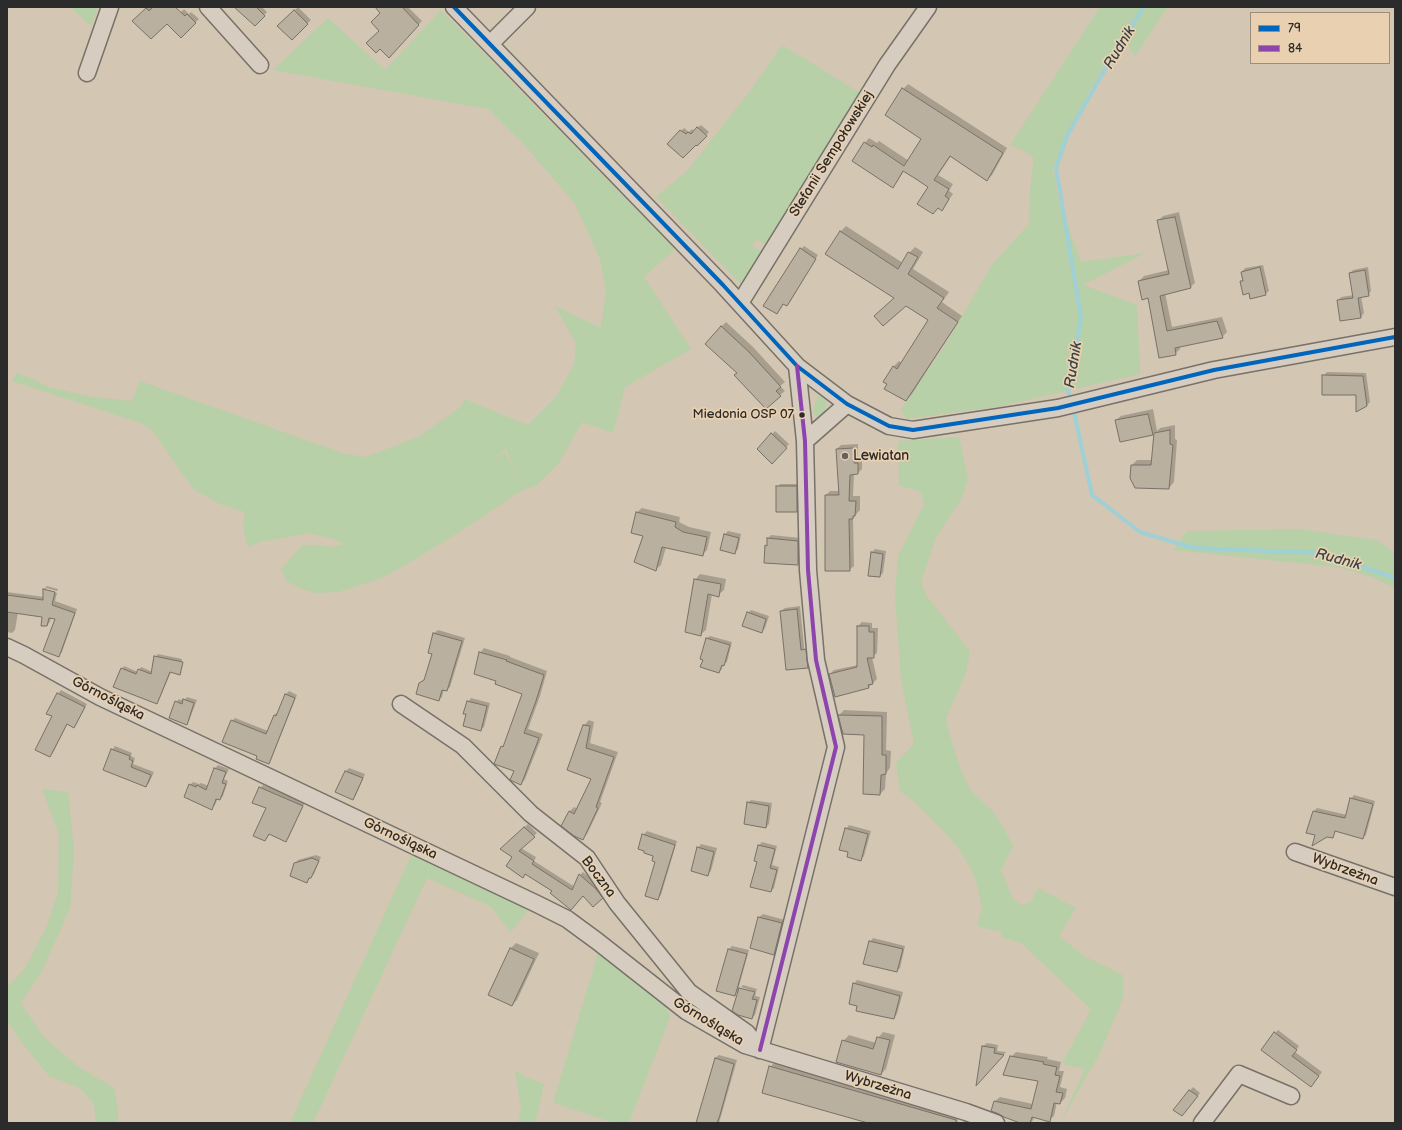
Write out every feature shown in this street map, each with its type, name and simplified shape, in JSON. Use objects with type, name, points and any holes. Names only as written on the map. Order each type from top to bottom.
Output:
[{"type":"street","points":[[87,72],[110,7]]},
{"type":"street","points":[[208,7],[260,65]]},
{"type":"street","points":[[454,7],[740,303],[797,366],[846,404],[889,426],[913,430],[1058,408],[1214,370],[1395,337]]},
{"type":"street","points":[[490,44],[527,7]]},
{"type":"street","name":"Stefanii Sempołowskiej","points":[[740,303],[887,65],[928,7]]},
{"type":"street","points":[[760,1050],[836,747],[816,660],[808,570],[805,441],[797,366]]},
{"type":"street","points":[[805,441],[846,404]]},
{"type":"street","name":"Górnośląska","points":[[7,647],[24,654],[100,697],[567,919],[686,1011],[745,1045],[760,1050]]},
{"type":"street","name":"Boczna","points":[[401,704],[463,746],[531,814],[587,858],[618,903],[689,992],[747,1033],[760,1050]]},
{"type":"street","name":"Wybrzeżna","points":[[1295,852],[1395,887]]},
{"type":"street","name":"Wybrzeżna","points":[[760,1050],[966,1112],[996,1123]]},
{"type":"street","points":[[1202,1123],[1239,1074],[1291,1096]]},
{"type":"green space","points":[[70,7],[98,7],[91,26]]},
{"type":"green space","points":[[1100,7],[1168,7],[1135,56],[1122,36],[1090,90],[1053,168],[1058,197],[1081,262],[1145,253],[1083,285],[1137,305],[1140,374],[1001,406],[906,419],[901,410],[945,345],[992,265],[1029,224],[1030,191],[1034,159],[1025,151],[1010,145]]},
{"type":"green space","points":[[441,10],[675,249],[644,277],[691,349],[625,387],[613,433],[582,422],[559,463],[537,485],[522,490],[478,520],[382,578],[338,592],[317,593],[302,589],[286,581],[281,569],[302,546],[314,545],[333,547],[345,544],[330,538],[310,533],[260,542],[248,547],[243,528],[245,512],[220,504],[194,490],[152,430],[140,423],[12,381],[17,372],[49,387],[92,397],[132,401],[140,381],[345,454],[366,457],[420,436],[462,406],[464,399],[528,425],[556,397],[574,364],[576,344],[555,306],[601,328],[606,291],[600,259],[575,204],[523,143],[488,109],[273,70],[328,18],[385,70]],"holes":[[[506,448],[518,480],[505,452],[493,461]]]},
{"type":"green space","points":[[782,45],[865,96],[770,247],[756,239],[752,246],[766,254],[745,288],[656,197],[688,170],[753,87]]},
{"type":"green space","points":[[821,395],[826,400],[824,416],[820,418],[813,413],[817,397]]},
{"type":"green space","points":[[959,437],[968,479],[962,498],[936,537],[921,582],[926,595],[970,651],[966,673],[946,718],[947,726],[960,767],[971,791],[992,810],[1013,846],[1001,870],[1013,899],[1021,905],[1031,902],[1038,888],[1076,908],[1059,936],[1084,956],[1123,975],[1123,998],[1100,1053],[1060,1123],[1085,1069],[1062,1064],[1091,1009],[1021,943],[1001,937],[1001,932],[977,926],[982,907],[973,873],[957,846],[933,820],[911,799],[900,791],[896,763],[914,744],[901,679],[895,596],[898,556],[924,504],[921,492],[899,485],[898,441]]},
{"type":"green space","points":[[1299,529],[1377,540],[1395,553],[1395,588],[1372,577],[1337,567],[1173,550],[1187,531]]},
{"type":"green space","points":[[42,789],[68,792],[74,850],[70,908],[42,971],[21,1003],[42,1035],[77,1066],[114,1088],[118,1109],[118,1123],[96,1123],[94,1104],[80,1088],[49,1076],[25,1047],[7,1020],[7,988],[25,968],[46,928],[58,892],[59,835]]},
{"type":"green space","points":[[413,851],[531,906],[511,932],[490,906],[427,878],[313,1123],[290,1123]]},
{"type":"green space","points":[[599,950],[663,1001],[670,1017],[629,1123],[615,1123],[553,1103]]},
{"type":"green space","points":[[515,1071],[544,1085],[534,1123],[518,1123],[521,1108]]},
{"type":"building","points":[[153,7],[175,7],[185,16],[187,14],[196,23],[181,38],[167,24],[151,39],[132,21],[146,8],[149,11]]},
{"type":"building","points":[[234,7],[256,7],[265,16],[255,26]]},
{"type":"building","points":[[375,7],[402,7],[419,25],[389,58],[380,49],[376,53],[366,43],[379,31],[371,22],[380,13]]},
{"type":"building","points":[[294,10],[308,24],[292,40],[277,26]]},
{"type":"building","points":[[902,88],[1003,153],[987,181],[950,156],[934,180],[949,189],[945,196],[949,199],[942,211],[938,208],[933,214],[917,204],[928,187],[916,179],[903,171],[893,188],[852,161],[864,142],[872,147],[873,145],[904,166],[921,139],[885,115]]},
{"type":"building","points":[[697,127],[707,136],[683,158],[667,144],[680,130],[686,134],[688,132],[691,134]]},
{"type":"building","points":[[1175,217],[1191,288],[1160,296],[1167,331],[1217,321],[1223,338],[1175,348],[1176,355],[1159,358],[1148,298],[1142,300],[1138,281],[1169,274],[1157,220]]},
{"type":"building","points":[[840,231],[898,269],[908,252],[918,257],[908,274],[944,298],[937,308],[958,322],[906,401],[884,389],[887,384],[883,382],[893,366],[897,369],[928,320],[906,306],[883,326],[874,316],[894,298],[825,254]]},
{"type":"building","points":[[800,248],[816,259],[787,306],[783,304],[777,314],[763,306]]},
{"type":"building","points":[[1260,267],[1266,295],[1250,299],[1249,293],[1243,295],[1240,281],[1243,281],[1241,272]]},
{"type":"building","points":[[1365,270],[1369,296],[1358,298],[1361,318],[1340,321],[1337,300],[1353,298],[1349,273]]},
{"type":"building","points":[[721,326],[749,352],[781,387],[776,391],[781,396],[766,409],[734,375],[737,373],[705,344]]},
{"type":"building","points":[[1322,375],[1363,376],[1367,406],[1356,412],[1356,395],[1322,395]]},
{"type":"building","points":[[1148,414],[1153,435],[1120,442],[1115,420]]},
{"type":"building","points":[[1170,430],[1170,444],[1173,445],[1169,489],[1135,488],[1130,478],[1131,465],[1151,465],[1154,433]]},
{"type":"building","points":[[771,433],[787,448],[772,464],[757,449]]},
{"type":"building","points":[[854,448],[854,463],[858,463],[858,474],[850,475],[849,501],[856,501],[855,516],[853,516],[853,519],[849,519],[850,571],[825,571],[825,495],[839,495],[836,449]]},
{"type":"building","points":[[776,486],[797,486],[797,512],[776,512]]},
{"type":"building","points":[[636,512],[676,522],[675,527],[683,532],[707,537],[703,556],[662,547],[656,571],[634,562],[643,536],[631,533]]},
{"type":"building","points":[[724,534],[739,538],[735,554],[720,550]]},
{"type":"building","points":[[767,538],[798,541],[798,565],[764,563]]},
{"type":"building","points":[[871,552],[883,554],[880,577],[868,576]]},
{"type":"building","points":[[694,579],[721,584],[719,597],[708,594],[701,636],[685,632]]},
{"type":"building","points":[[43,589],[55,592],[52,605],[75,613],[59,657],[43,651],[55,619],[49,618],[47,626],[41,626],[42,617],[7,612],[7,595],[43,600]]},
{"type":"building","points":[[797,609],[801,650],[806,649],[808,668],[786,670],[780,611]]},
{"type":"building","points":[[747,612],[766,619],[762,633],[742,626]]},
{"type":"building","points":[[857,626],[869,626],[869,632],[874,632],[874,658],[867,658],[873,684],[868,685],[869,688],[835,697],[829,674],[857,667]]},
{"type":"building","points":[[433,633],[462,641],[447,691],[442,690],[439,701],[416,694],[419,683],[424,680],[432,654],[428,653]]},
{"type":"building","points":[[706,638],[730,645],[724,666],[722,665],[719,673],[700,667],[703,660],[700,659]]},
{"type":"building","points":[[479,652],[507,660],[506,661],[544,675],[524,733],[539,738],[521,785],[510,780],[514,771],[494,764],[501,746],[503,747],[522,694],[495,684],[496,681],[474,674]]},
{"type":"building","points":[[154,656],[183,662],[180,675],[170,672],[157,704],[113,687],[121,668],[136,674],[138,669],[151,674]]},
{"type":"building","points":[[57,693],[85,707],[74,728],[67,724],[50,757],[35,750],[52,716],[46,714]]},
{"type":"building","points":[[285,694],[295,698],[269,764],[256,759],[257,756],[222,742],[231,720],[266,734],[274,715],[276,716]]},
{"type":"building","points":[[183,699],[194,703],[187,725],[169,718],[175,701],[182,704]]},
{"type":"building","points":[[467,701],[487,706],[481,731],[463,726],[466,714],[463,714]]},
{"type":"building","points":[[838,715],[882,716],[882,755],[886,755],[886,774],[881,775],[880,795],[863,794],[864,735],[843,734]]},
{"type":"building","points":[[583,725],[590,726],[586,748],[614,757],[596,807],[598,808],[583,840],[574,836],[561,826],[569,811],[574,814],[591,779],[567,770]]},
{"type":"building","points":[[111,749],[130,756],[129,759],[133,761],[131,767],[151,775],[146,787],[103,770]]},
{"type":"building","points":[[214,768],[226,772],[222,783],[226,784],[220,800],[216,799],[212,810],[184,797],[189,784],[196,787],[197,785],[206,790]]},
{"type":"building","points":[[345,771],[363,778],[353,800],[335,792]]},
{"type":"building","points":[[259,787],[303,806],[286,842],[269,834],[265,841],[253,836],[266,808],[252,803]]},
{"type":"building","points":[[1350,798],[1373,804],[1363,839],[1335,831],[1333,838],[1327,837],[1312,846],[1315,835],[1306,833],[1313,811],[1345,818]]},
{"type":"building","points":[[747,802],[769,806],[766,828],[744,824]]},
{"type":"building","points":[[524,827],[535,837],[519,851],[534,861],[532,864],[572,890],[579,874],[596,889],[603,898],[593,907],[583,896],[571,910],[550,893],[552,891],[525,874],[523,878],[506,866],[512,857],[500,849]]},
{"type":"building","points":[[845,828],[868,834],[861,861],[847,857],[848,852],[839,850]]},
{"type":"building","points":[[642,834],[675,845],[658,900],[645,896],[655,862],[652,861],[653,856],[638,849]]},
{"type":"building","points":[[758,845],[775,849],[770,868],[777,870],[771,892],[750,887],[757,862],[754,861]]},
{"type":"building","points":[[697,847],[714,852],[708,876],[691,871]]},
{"type":"building","points":[[312,858],[319,861],[307,883],[290,876],[294,863]]},
{"type":"building","points":[[758,917],[782,923],[774,955],[750,948]]},
{"type":"building","points":[[869,941],[903,949],[897,972],[863,964]]},
{"type":"building","points":[[510,948],[534,959],[512,1006],[488,995]]},
{"type":"building","points":[[728,949],[747,954],[735,996],[716,991]]},
{"type":"building","points":[[853,983],[900,996],[894,1019],[856,1011],[857,1006],[849,1004]]},
{"type":"building","points":[[739,988],[755,992],[752,999],[757,1000],[752,1019],[738,1015],[732,1011]]},
{"type":"building","points":[[1274,1032],[1297,1050],[1292,1056],[1319,1076],[1311,1087],[1261,1050]]},
{"type":"building","points":[[877,1037],[890,1040],[881,1075],[836,1062],[842,1040],[873,1049]]},
{"type":"building","points":[[982,1046],[995,1048],[994,1053],[1004,1055],[976,1086]]},
{"type":"building","points":[[1010,1056],[1044,1062],[1043,1064],[1057,1067],[1055,1075],[1060,1076],[1056,1092],[1063,1093],[1060,1104],[1054,1103],[1050,1122],[1032,1117],[1030,1123],[1020,1123],[991,1111],[994,1101],[1031,1109],[1038,1081],[1003,1075]]},
{"type":"building","points":[[715,1058],[734,1064],[720,1115],[717,1123],[696,1123]]},
{"type":"building","points":[[769,1066],[956,1120],[956,1123],[868,1123],[762,1093]]},
{"type":"building","points":[[1189,1090],[1198,1096],[1182,1116],[1173,1110]]},
{"type":"waterway","name":"Rudnik","points":[[1071,402],[1068,390],[1081,318],[1056,168],[1067,136],[1120,43],[1144,7]]},
{"type":"waterway","name":"Rudnik","points":[[1073,408],[1092,495],[1140,532],[1194,548],[1322,553],[1395,578]]},
{"type":"transit line","name":"79","points":[[454,7],[723,285],[797,366],[847,404],[889,426],[913,430],[1058,408],[1214,370],[1395,337]]},
{"type":"transit line","name":"84","points":[[760,1050],[836,747],[816,660],[808,570],[805,441],[797,366]]},
{"type":"place","name":"Miedonia OSP 07","points":[[802,415]]},
{"type":"place","name":"Lewiatan","points":[[845,456]]}]
